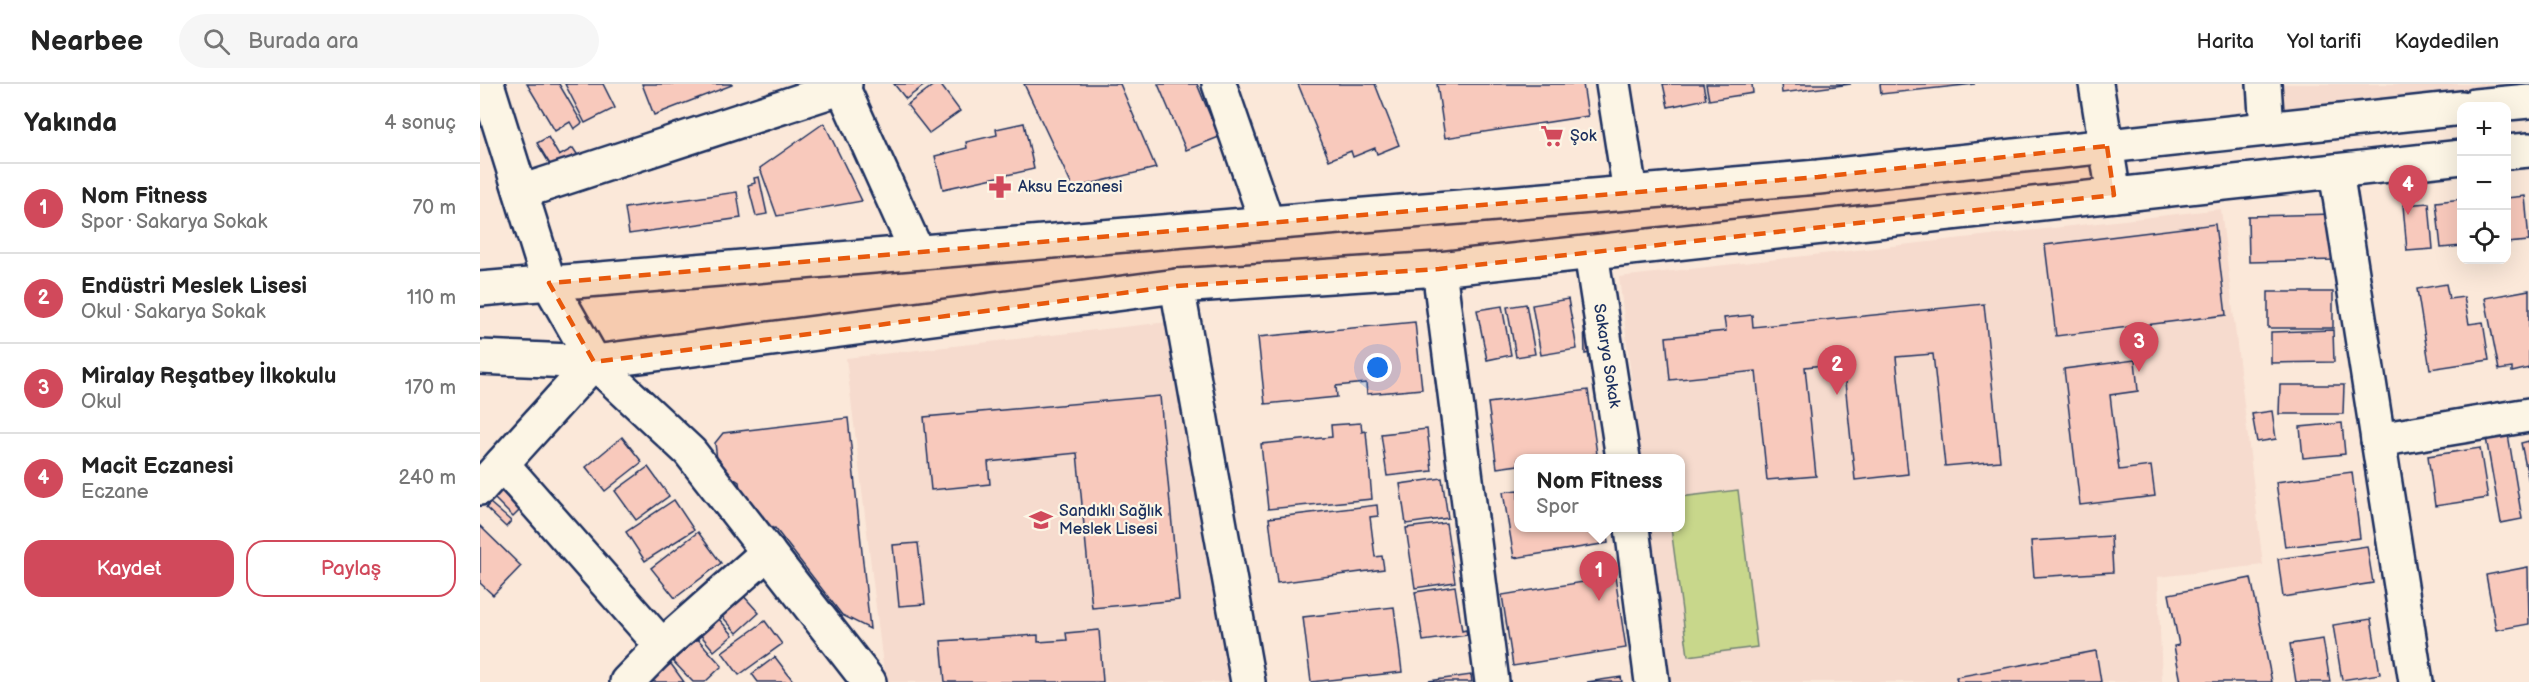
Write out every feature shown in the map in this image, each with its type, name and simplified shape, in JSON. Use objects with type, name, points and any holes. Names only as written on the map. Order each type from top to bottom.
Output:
[{"type":"street","points":[[487,84],[549,283],[594,362],[690,452],[869,682]]},
{"type":"street","points":[[1219,84],[1267,223]]},
{"type":"street","points":[[1613,84],[1630,192]]},
{"type":"street","points":[[2096,84],[2114,195]]},
{"type":"street","points":[[2264,84],[2267,129]]},
{"type":"street","points":[[521,192],[843,85],[917,252]]},
{"type":"street","points":[[2511,103],[2529,101]]},
{"type":"street","points":[[480,289],[1818,177],[2457,109]]},
{"type":"street","points":[[2511,152],[2529,150]]},
{"type":"street","points":[[480,357],[594,362],[1177,286],[1439,269],[2457,158]]},
{"type":"street","points":[[2336,171],[2416,682]]},
{"type":"street","name":"Sakarya Sokak","points":[[1591,253],[1622,454]]},
{"type":"street","points":[[1439,269],[1492,682]]},
{"type":"street","points":[[1177,286],[1248,682]]},
{"type":"street","points":[[480,488],[594,362]]},
{"type":"street","points":[[2378,440],[2529,415]]},
{"type":"street","points":[[502,464],[662,646]]},
{"type":"street","points":[[1633,532],[1652,682]]},
{"type":"street","points":[[627,682],[662,646],[768,552]]},
{"type":"highlighted area","points":[[2107,146],[2114,195],[1439,269],[1177,286],[594,362],[549,283],[1818,177]]},
{"type":"shaded area","points":[[2264,84],[2529,84],[2529,101],[2457,102],[2457,109],[2267,129]]},
{"type":"shaded area","points":[[2221,209],[2263,565],[2158,577],[2162,682],[1667,682],[1649,532],[1685,532],[1685,454],[1641,454],[1619,277]]},
{"type":"shaded area","name":"Sandıklı Sağlık Meslek Lisesi","points":[[1186,320],[1240,682],[885,682],[846,358]]},
{"type":"green space","points":[[1738,490],[1757,647],[1688,656],[1672,532],[1685,532],[1685,496]]},
{"type":"building","points":[[527,84],[559,84],[582,123],[574,129],[570,122],[555,131]]},
{"type":"building","points":[[565,84],[603,84],[615,108],[585,123]]},
{"type":"building","points":[[642,84],[732,84],[732,85],[654,115]]},
{"type":"building","points":[[894,84],[926,84],[906,99]]},
{"type":"building","points":[[935,84],[940,84],[960,111],[929,133],[907,105]]},
{"type":"building","points":[[1024,84],[1120,84],[1156,168],[1073,188]]},
{"type":"building","points":[[1158,84],[1197,84],[1219,137],[1186,150]]},
{"type":"building","points":[[1298,84],[1375,84],[1399,145],[1377,154],[1375,148],[1353,157],[1351,151],[1329,160]]},
{"type":"building","points":[[1437,84],[1583,84],[1588,116],[1445,138]]},
{"type":"building","points":[[1663,84],[1703,84],[1706,99],[1668,107]]},
{"type":"building","points":[[1706,84],[1752,84],[1753,93],[1709,100]]},
{"type":"building","points":[[1781,84],[1851,84],[1782,93]]},
{"type":"building","points":[[1880,84],[1975,84],[1881,94]]},
{"type":"building","points":[[824,123],[862,201],[777,216],[760,168]]},
{"type":"building","points":[[1024,123],[1034,169],[943,189],[935,156],[967,148],[966,142],[997,135],[996,129]]},
{"type":"building","points":[[548,137],[559,156],[573,148],[579,157],[554,171],[537,143]]},
{"type":"building","points":[[759,177],[767,214],[756,216],[748,185],[755,183],[754,178]]},
{"type":"building","points":[[737,192],[741,218],[629,234],[625,208]]},
{"type":"building","points":[[2525,196],[2529,241],[2511,243],[2511,197]]},
{"type":"building","points":[[2457,200],[2457,246],[2441,248],[2436,202]]},
{"type":"building","points":[[2429,203],[2433,249],[2407,251],[2403,205]]},
{"type":"building","points":[[2335,214],[2336,260],[2249,262],[2248,216]]},
{"type":"building","points":[[2215,224],[2226,315],[2056,336],[2045,245]]},
{"type":"building","points":[[2446,284],[2449,299],[2464,297],[2469,324],[2483,322],[2489,360],[2430,369],[2417,289]]},
{"type":"building","points":[[2529,290],[2529,368],[2512,372],[2512,368],[2499,370],[2485,298]]},
{"type":"building","points":[[2268,292],[2333,292],[2333,328],[2268,328]]},
{"type":"building","points":[[1568,299],[1577,349],[1541,355],[1532,305]]},
{"type":"building","points":[[1526,304],[1535,354],[1516,357],[1507,307]]},
{"type":"building","points":[[1984,304],[2000,461],[1945,466],[1933,354],[1896,357],[1908,474],[1855,480],[1843,363],[1805,367],[1816,476],[1767,480],[1756,371],[1670,380],[1666,337],[1726,331],[1724,318],[1752,315],[1753,327]]},
{"type":"building","points":[[1502,306],[1511,355],[1487,360],[1477,310]]},
{"type":"building","points":[[1588,318],[1590,353],[1585,354],[1584,319]]},
{"type":"building","points":[[1415,322],[1422,389],[1367,394],[1366,383],[1336,386],[1337,397],[1265,404],[1258,337]]},
{"type":"building","points":[[2333,330],[2334,362],[2271,363],[2271,332]]},
{"type":"building","points":[[2135,360],[2138,391],[2110,395],[2119,470],[2151,466],[2155,496],[2080,505],[2064,369]]},
{"type":"building","points":[[2280,385],[2344,385],[2343,414],[2279,414]]},
{"type":"building","points":[[1588,390],[1597,454],[1514,454],[1514,466],[1497,468],[1488,403]]},
{"type":"building","points":[[1160,396],[1179,600],[1092,608],[1077,453],[988,462],[990,484],[931,490],[924,417]]},
{"type":"building","points":[[2272,411],[2276,439],[2257,442],[2252,414]]},
{"type":"building","points":[[848,418],[870,629],[842,615],[775,528],[757,530],[743,509],[739,482],[718,468],[715,443],[723,433]]},
{"type":"building","points":[[1361,423],[1362,432],[1366,431],[1372,499],[1268,509],[1261,444],[1332,437],[1331,425]]},
{"type":"building","points":[[2342,423],[2345,454],[2303,458],[2300,427]]},
{"type":"building","points":[[2507,428],[2522,519],[2501,523],[2485,432]]},
{"type":"building","points":[[1427,429],[1432,471],[1387,476],[1381,434]]},
{"type":"building","points":[[622,437],[642,462],[605,491],[586,467]]},
{"type":"building","points":[[2529,441],[2529,482],[2521,443]]},
{"type":"building","points":[[2480,448],[2488,498],[2435,506],[2428,456]]},
{"type":"building","points":[[648,467],[669,496],[636,520],[615,491]]},
{"type":"building","points":[[2352,472],[2360,538],[2285,547],[2276,482]]},
{"type":"building","points":[[1442,478],[1448,518],[1406,524],[1400,484]]},
{"type":"building","points":[[500,490],[520,510],[513,517],[493,497]]},
{"type":"building","points":[[1514,491],[1514,532],[1607,532],[1608,543],[1514,558],[1503,492]]},
{"type":"building","points":[[674,500],[694,530],[645,561],[626,532]]},
{"type":"building","points":[[490,503],[511,521],[506,527],[486,508]]},
{"type":"building","points":[[1377,505],[1378,516],[1370,517],[1375,557],[1382,556],[1384,569],[1277,583],[1269,518]]},
{"type":"building","points":[[1446,523],[1455,582],[1415,588],[1406,528]]},
{"type":"building","points":[[480,526],[521,566],[493,595],[480,583]]},
{"type":"building","points":[[698,532],[721,563],[675,598],[651,568]]},
{"type":"building","points":[[2111,536],[2113,572],[2034,577],[2031,541]]},
{"type":"building","points":[[918,543],[925,604],[899,606],[893,545]]},
{"type":"building","points":[[2367,546],[2373,583],[2283,597],[2278,559]]},
{"type":"building","points":[[2528,567],[2529,624],[2496,630],[2486,575]]},
{"type":"building","points":[[1615,577],[1626,648],[1513,666],[1502,595]]},
{"type":"building","points":[[2251,578],[2272,682],[2181,682],[2174,646],[2179,645],[2169,594]]},
{"type":"building","points":[[1455,586],[1462,631],[1466,630],[1467,635],[1423,641],[1415,592]]},
{"type":"building","points":[[741,593],[759,613],[737,633],[719,613]]},
{"type":"building","points":[[1394,607],[1402,672],[1311,682],[1303,617]]},
{"type":"building","points":[[717,617],[733,635],[714,651],[699,633]]},
{"type":"building","points":[[2371,619],[2380,674],[2342,680],[2333,625]]},
{"type":"building","points":[[765,621],[782,644],[739,675],[722,652]]},
{"type":"building","points":[[1099,630],[1103,682],[945,682],[941,641],[1038,635],[1038,642],[1067,640],[1066,633]]},
{"type":"building","points":[[696,637],[722,666],[705,682],[693,682],[672,660]]},
{"type":"building","points":[[2323,639],[2330,682],[2296,682],[2290,644]]},
{"type":"building","points":[[2096,651],[2101,682],[1957,682],[1956,677]]},
{"type":"building","points":[[775,657],[794,682],[758,682],[752,674]]},
{"type":"building","points":[[671,664],[684,682],[646,682]]},
{"type":"building","points":[[1471,675],[1472,682],[1429,682],[1429,681]]},
{"type":"building","points":[[1621,677],[1622,682],[1587,682]]},
{"type":"place","name":"Şok","points":[[1552,136]]},
{"type":"place","name":"Aksu Eczanesi","points":[[1000,187]]},
{"type":"place","name":"Macit Eczanesi","points":[[2408,215]]},
{"type":"place","name":"Miralay Reşatbey İlkokulu","points":[[2139,372]]},
{"type":"place","name":"Endüstri Meslek Lisesi","points":[[1837,395]]},
{"type":"place","name":"Sandıklı Sağlık Meslek Lisesi","points":[[1041,520]]},
{"type":"place","name":"Nom Fitness","points":[[1599,601]]}]
